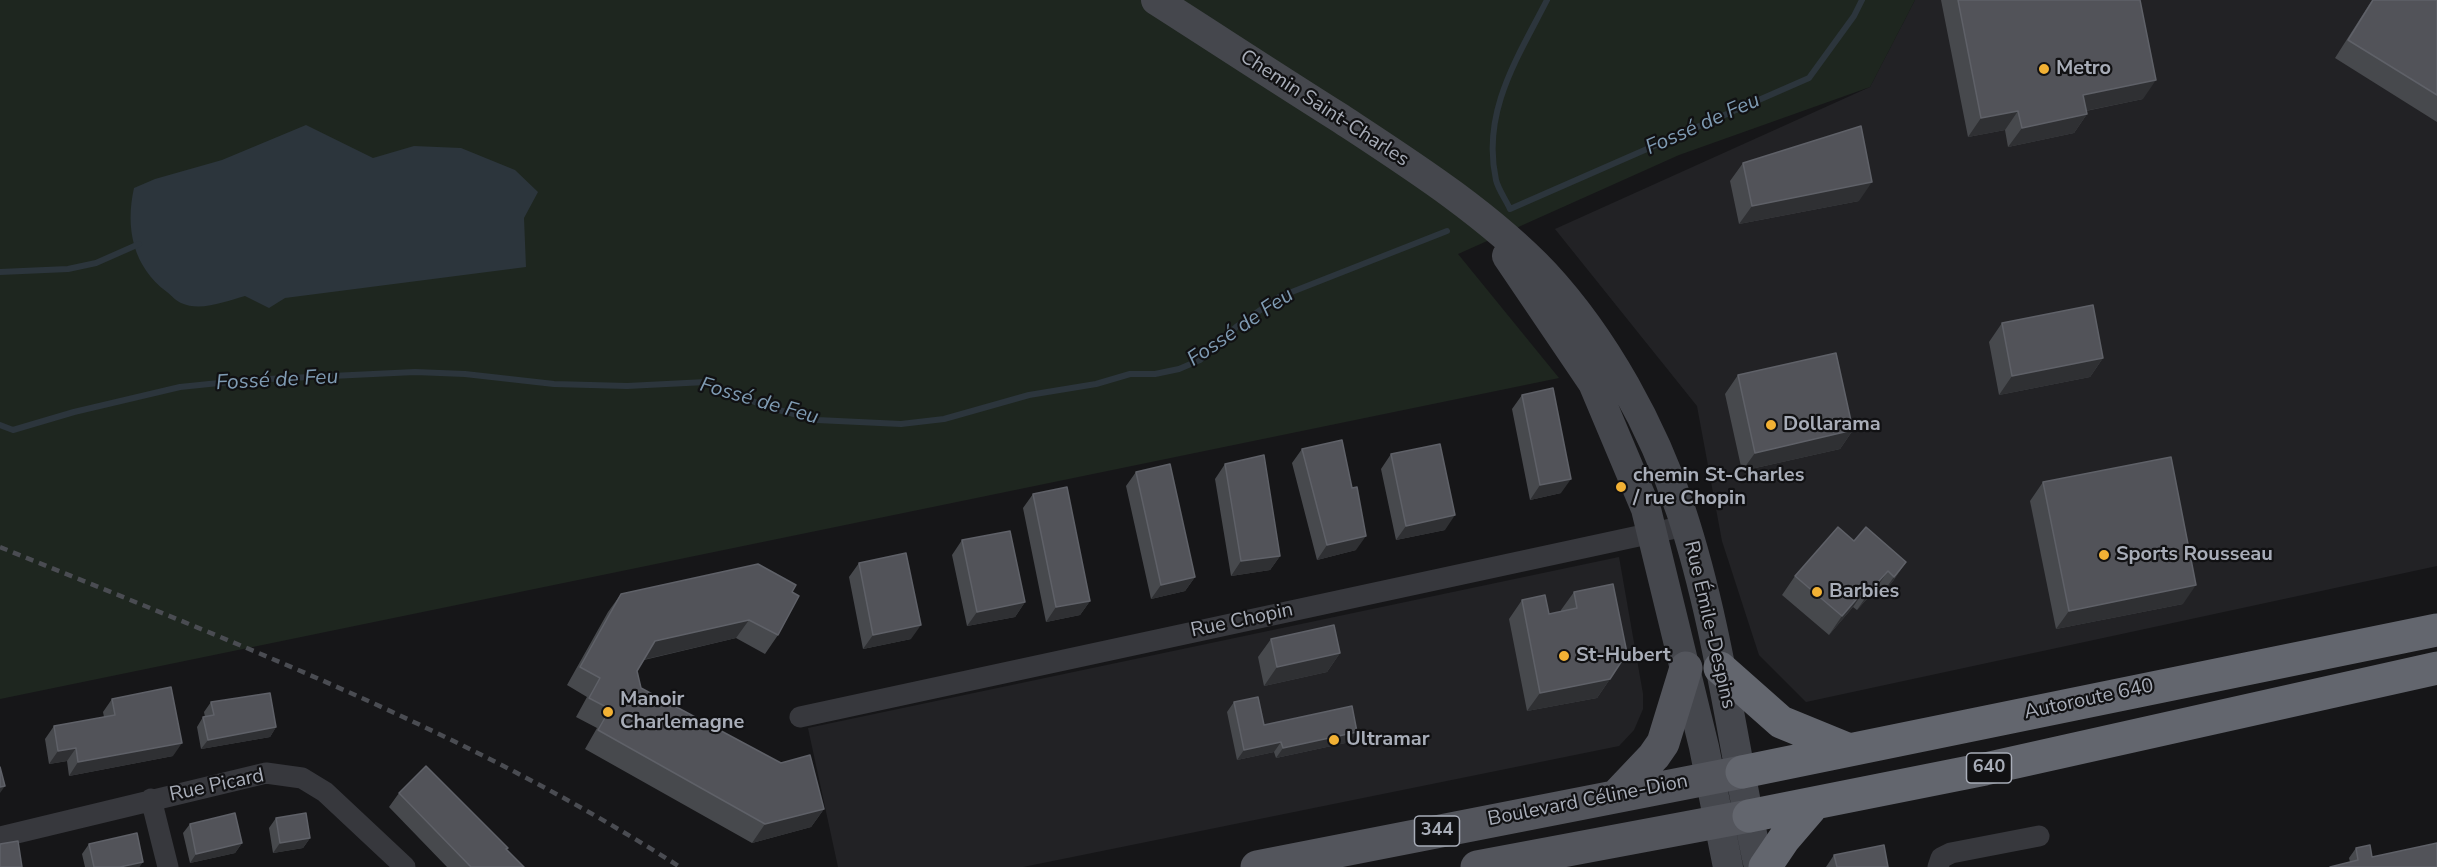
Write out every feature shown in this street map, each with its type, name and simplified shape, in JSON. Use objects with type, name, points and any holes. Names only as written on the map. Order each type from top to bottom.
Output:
[{"type":"highway","name":"Autoroute 640","points":[[1742,772],[2437,630]]},
{"type":"highway","points":[[1720,668],[1781,722],[1847,749]]},
{"type":"highway","name":"640","points":[[1734,819],[1985,769],[2437,668]]},
{"type":"highway","points":[[1765,867],[1784,839],[1815,804]]},
{"type":"main road","name":"Chemin Saint-Charles","points":[[1156,0],[1375,141],[1454,196],[1488,225],[1587,373],[1616,398]]},
{"type":"main road","name":"Rue Émile-Despins","points":[[1616,398],[1675,496],[1685,526],[1720,668],[1742,772],[1728,867]]},
{"type":"main road","name":"Rue Émile-Despins","points":[[1616,398],[1653,533],[1710,778],[1760,867]]},
{"type":"main road","points":[[1617,795],[1654,756],[1663,743],[1686,668]]},
{"type":"main road","name":"Boulevard Céline-Dion","points":[[1257,867],[1742,772]]},
{"type":"main road","name":"344","points":[[1477,867],[1734,819]]},
{"type":"street","name":"Rue Chopin","points":[[800,717],[1685,526]]},
{"type":"street","name":"Rue Picard","points":[[0,837],[266,772],[302,778],[325,792],[405,867]]},
{"type":"street","points":[[151,799],[168,867]]},
{"type":"street","points":[[1940,863],[1951,853],[2039,836]]},
{"type":"shaded area","points":[[0,0],[1915,0],[1870,87],[1679,155],[1458,254],[1559,378],[0,699]]},
{"type":"shaded area","points":[[1915,0],[2437,0],[2437,566],[1806,702],[1759,655],[1722,541],[1697,406],[1555,229],[1870,87]]},
{"type":"shaded area","points":[[306,125],[373,158],[414,146],[461,148],[515,170],[538,192],[524,218],[526,267],[285,298],[269,308],[245,296],[205,306],[189,305],[177,301],[146,271],[134,246],[131,203],[134,188],[155,179],[222,160]]},
{"type":"shaded area","points":[[1619,557],[1643,694],[1643,709],[1634,730],[1619,746],[1023,867],[838,867],[808,728]]},
{"type":"building","points":[[1958,0],[2140,0],[2156,80],[2083,95],[2087,114],[2022,128],[2018,111],[1981,118]]},
{"type":"building","points":[[2373,0],[2437,0],[2437,95],[2348,40]]},
{"type":"building","points":[[1861,126],[1872,182],[1752,206],[1743,163]]},
{"type":"building","points":[[2093,305],[2103,358],[2012,376],[2002,323]]},
{"type":"building","points":[[1836,353],[1853,430],[1755,453],[1738,375]]},
{"type":"building","points":[[1553,388],[1571,479],[1540,485],[1522,395]]},
{"type":"building","points":[[1342,440],[1352,488],[1357,487],[1366,536],[1327,545],[1302,449]]},
{"type":"building","points":[[1440,444],[1455,515],[1406,526],[1391,454]]},
{"type":"building","points":[[1264,455],[1280,556],[1241,561],[1225,464]]},
{"type":"building","points":[[2171,457],[2196,585],[2069,611],[2043,482]]},
{"type":"building","points":[[1170,464],[1195,577],[1161,585],[1136,472]]},
{"type":"building","points":[[1067,487],[1090,601],[1056,607],[1033,494]]},
{"type":"building","points":[[1838,527],[1854,541],[1866,527],[1906,562],[1894,577],[1888,571],[1870,591],[1866,588],[1842,616],[1795,576]]},
{"type":"building","points":[[1010,531],[1025,602],[977,612],[962,540]]},
{"type":"building","points":[[906,553],[921,625],[873,635],[859,563]]},
{"type":"building","name":"Manoir Charlemagne","points":[[758,564],[796,585],[792,592],[799,596],[778,635],[749,620],[655,641],[637,671],[641,688],[781,763],[810,755],[824,809],[765,824],[598,730],[610,709],[589,698],[600,678],[580,667],[621,594]]},
{"type":"building","points":[[1613,584],[1627,653],[1610,679],[1540,693],[1522,600],[1545,595],[1549,614],[1577,608],[1574,592]]},
{"type":"building","points":[[1334,625],[1340,653],[1277,667],[1271,639]]},
{"type":"building","points":[[171,687],[182,743],[78,762],[76,748],[58,751],[54,726],[115,715],[112,699]]},
{"type":"building","points":[[270,693],[276,727],[208,740],[203,717],[214,715],[211,702]]},
{"type":"building","points":[[1258,697],[1264,725],[1352,706],[1357,732],[1283,748],[1281,742],[1244,750],[1234,702]]},
{"type":"building","points":[[426,766],[524,867],[471,867],[399,793]]},
{"type":"building","points":[[0,767],[5,786],[0,787]]},
{"type":"building","points":[[235,813],[242,843],[196,854],[190,824]]},
{"type":"building","points":[[306,813],[310,838],[280,843],[276,818]]},
{"type":"building","points":[[137,833],[143,862],[120,867],[94,867],[89,844]]},
{"type":"building","points":[[18,841],[22,867],[0,867],[0,844]]},
{"type":"building","points":[[2437,843],[2437,867],[2330,867],[2358,860],[2356,848],[2370,845],[2372,857]]},
{"type":"building","points":[[1884,845],[1888,867],[1837,867],[1834,855]]},
{"type":"waterway","name":"Fossé de Feu","points":[[1547,0],[1514,64],[1498,108],[1493,155],[1498,187],[1510,209],[1809,78],[1854,16],[1862,0]]},
{"type":"waterway","name":"Fossé de Feu","points":[[0,425],[13,430],[74,412],[180,387],[248,380],[415,372],[465,374],[554,384],[627,386],[706,382],[767,407],[817,420],[901,424],[944,419],[1029,395],[1096,384],[1130,374],[1155,374],[1179,369],[1200,360],[1236,327],[1279,297],[1447,231]]},
{"type":"waterway","points":[[0,272],[68,269],[96,263],[139,244]]},
{"type":"railway","points":[[0,547],[261,654],[433,731],[599,818],[680,867]]},
{"type":"place","name":"Metro","points":[[2044,69]]},
{"type":"place","name":"Dollarama","points":[[1771,425]]},
{"type":"place","name":"chemin St-Charles / rue Chopin","points":[[1621,487]]},
{"type":"place","name":"Sports Rousseau","points":[[2104,555]]},
{"type":"place","name":"Barbies","points":[[1817,592]]},
{"type":"place","name":"St-Hubert","points":[[1564,656]]},
{"type":"place","name":"Manoir Charlemagne","points":[[608,712]]},
{"type":"place","name":"Ultramar","points":[[1334,740]]}]
